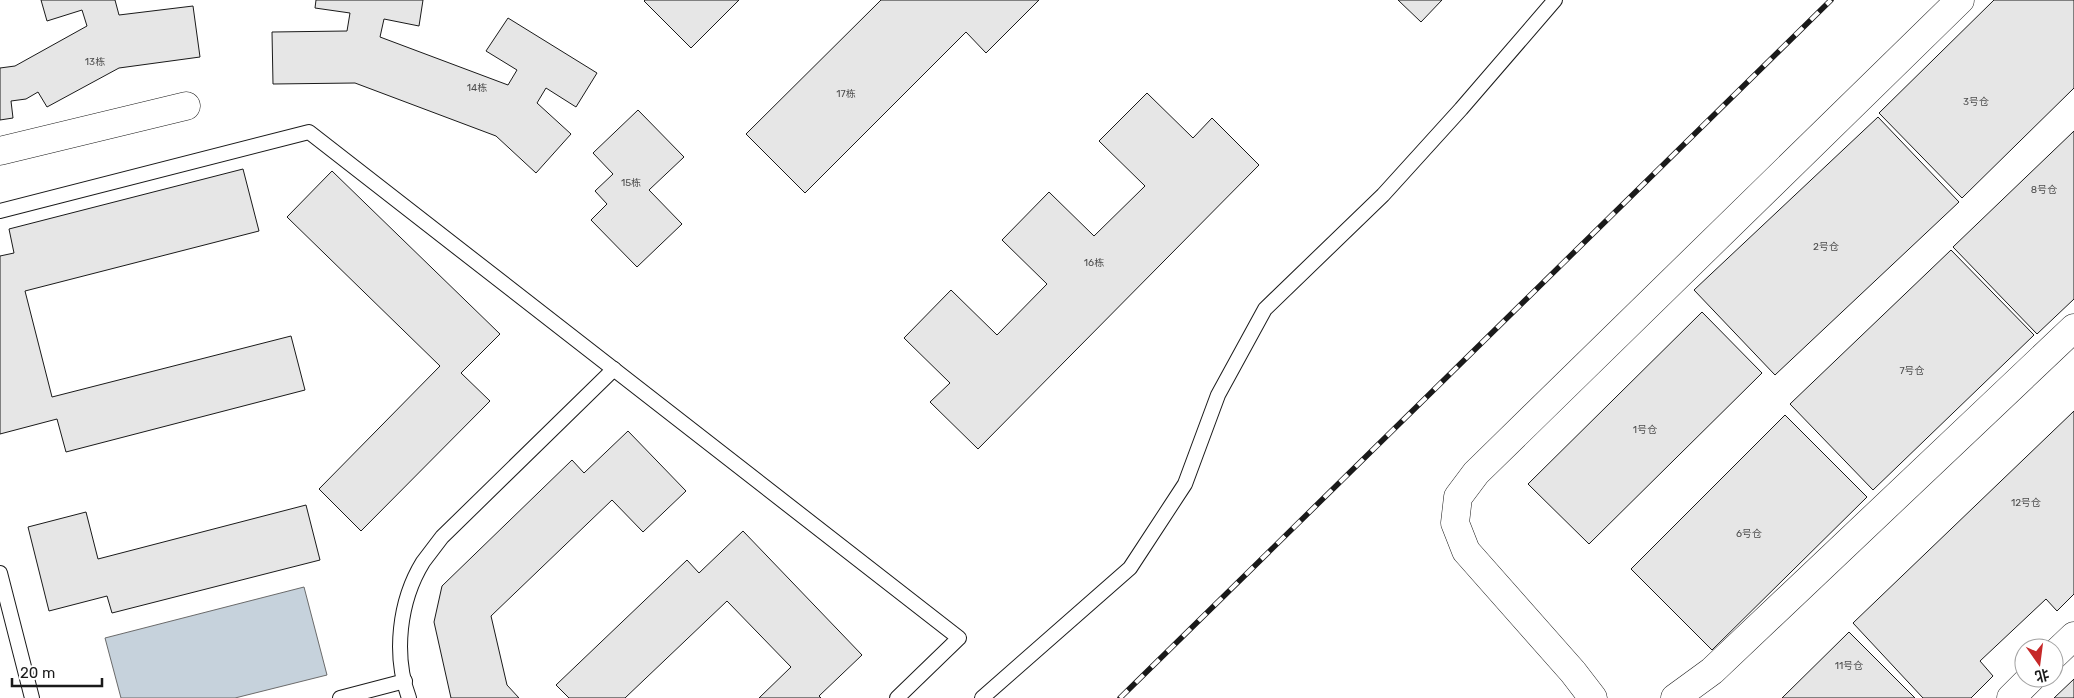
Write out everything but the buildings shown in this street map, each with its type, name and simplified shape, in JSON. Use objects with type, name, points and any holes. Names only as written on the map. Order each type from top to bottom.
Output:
[{"type":"street","points":[[1593,698],[1573,672],[1466,552],[1455,523],[1458,497],[1476,472],[1960,0]]},
{"type":"street","points":[[0,152],[186,106]]},
{"type":"street","points":[[1675,698],[1712,671],[2074,328]]},
{"type":"street","points":[[2064,646],[2074,636]]},
{"type":"street","points":[[2011,698],[2021,688]]},
{"type":"lane","points":[[982,698],[1130,568],[1185,484],[1218,395],[1265,309],[1383,195],[1555,0]]},
{"type":"lane","points":[[0,211],[309,132],[959,638],[897,698]]},
{"type":"lane","points":[[409,698],[400,657],[401,624],[409,593],[423,564],[442,537],[614,369]]},
{"type":"lane","points":[[0,574],[32,698]]},
{"type":"lane","points":[[340,698],[405,681]]},
{"type":"shaded area","points":[[304,587],[327,675],[235,698],[121,698],[105,638]]},
{"type":"railway","points":[[1120,698],[1831,0]]}]
